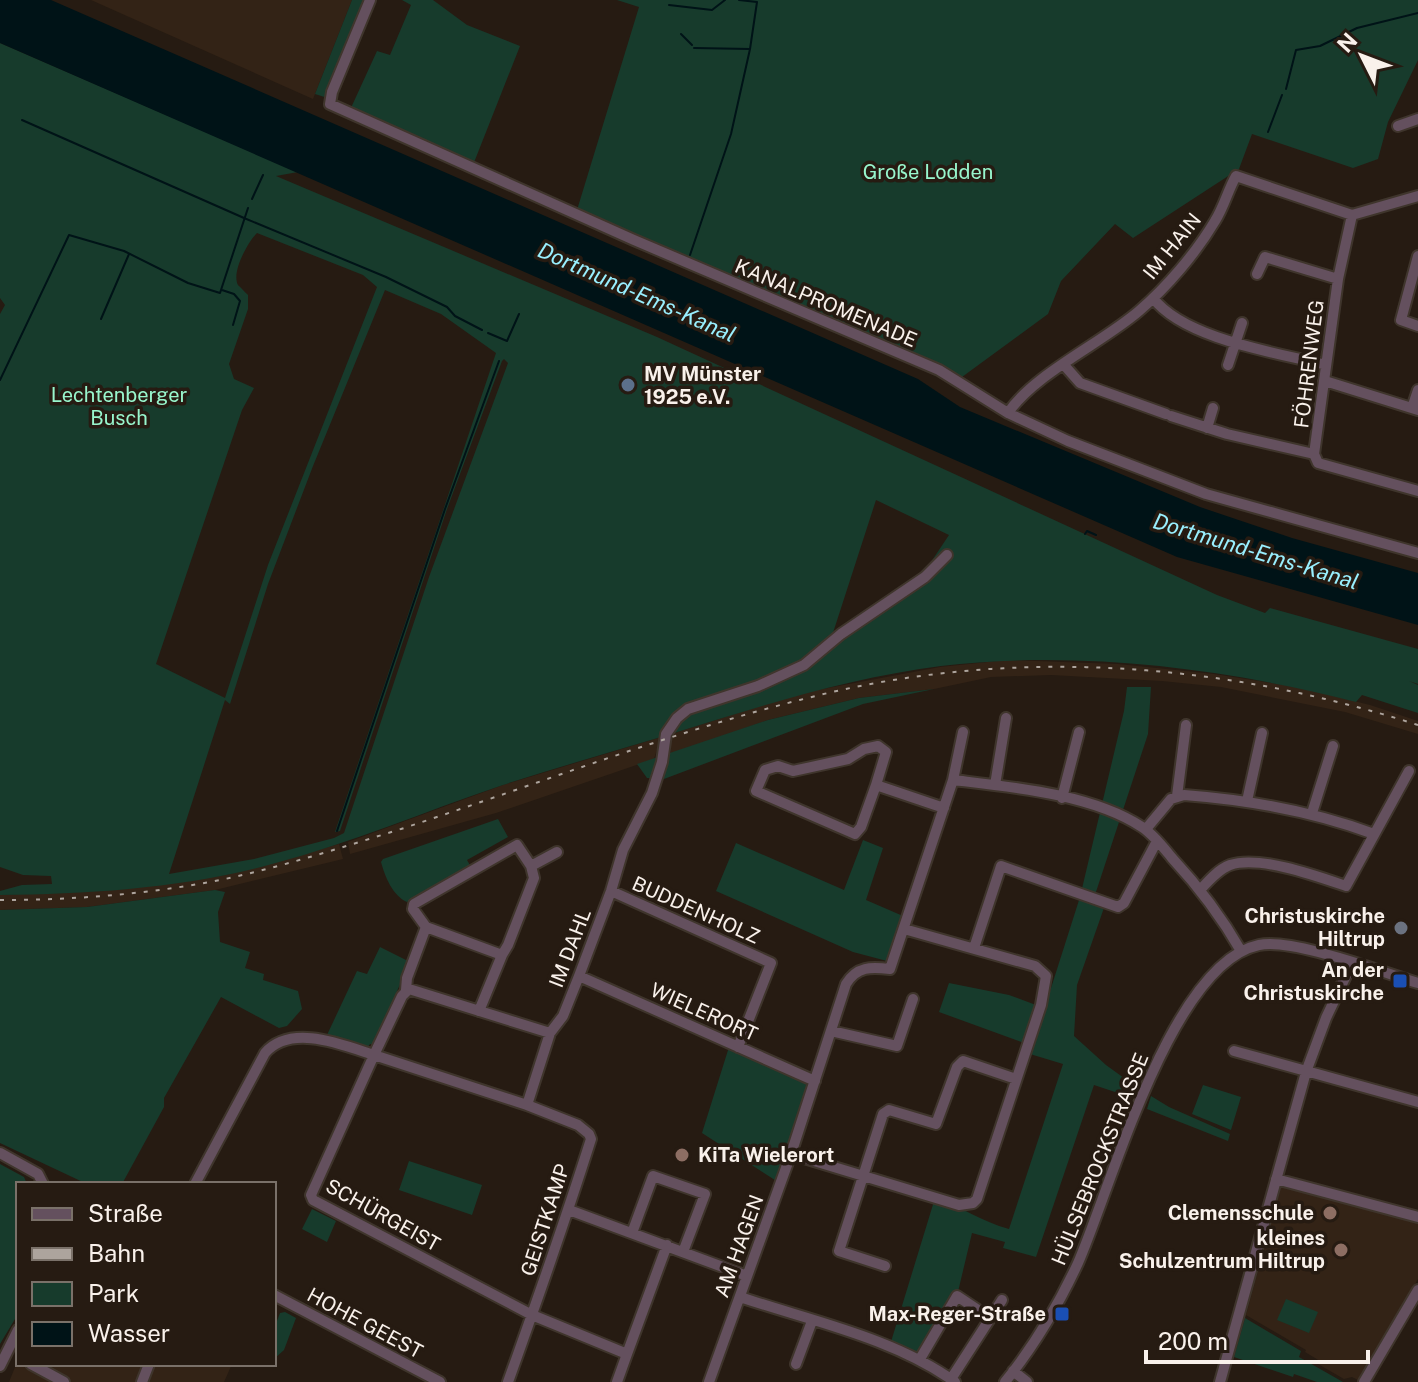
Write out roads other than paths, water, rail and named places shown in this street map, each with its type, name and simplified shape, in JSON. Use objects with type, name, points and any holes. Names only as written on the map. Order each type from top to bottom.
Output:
[{"type":"street","name":"KANALPROMENADE","points":[[370,0],[332,92],[330,104],[634,240],[939,370],[1008,413],[1081,446],[1206,494],[1418,553]]},
{"type":"street","points":[[1398,126],[1418,119]]},
{"type":"street","name":"IM HAIN","points":[[1008,413],[1018,400],[1105,338],[1153,298],[1217,219],[1236,176],[1352,215]]},
{"type":"street","points":[[1352,215],[1418,196]]},
{"type":"street","name":"FÖHRENWEG","points":[[1352,215],[1338,279],[1314,454],[1318,463],[1418,491]]},
{"type":"street","points":[[1418,256],[1401,320],[1418,326]]},
{"type":"street","points":[[1257,274],[1265,257],[1338,279]]},
{"type":"street","points":[[1153,298],[1174,318],[1236,344],[1326,365]]},
{"type":"street","points":[[1228,365],[1242,323]]},
{"type":"street","points":[[1064,365],[1080,383],[1168,415],[1207,428],[1314,454]]},
{"type":"street","points":[[1325,381],[1415,409],[1418,390]]},
{"type":"street","points":[[1207,428],[1213,408]]},
{"type":"street","name":"IM DAHL","points":[[550,1033],[563,1016],[611,891],[623,850],[652,793],[662,762],[666,734],[677,718],[688,709],[758,686],[804,665],[841,634],[925,577],[947,555]]},
{"type":"street","points":[[995,785],[1006,718]]},
{"type":"street","points":[[1177,796],[1186,725]]},
{"type":"street","name":"AM HAGEN","points":[[709,1382],[791,1154],[850,977],[866,968],[890,969],[953,780],[963,732]]},
{"type":"street","points":[[1062,798],[1079,732]]},
{"type":"street","points":[[1247,801],[1262,733]]},
{"type":"street","points":[[878,746],[886,752],[876,785],[861,827],[855,834],[756,791],[765,770],[778,766],[793,771],[848,759],[864,749],[878,746]]},
{"type":"street","points":[[1312,813],[1333,746]]},
{"type":"street","points":[[1201,889],[1228,866],[1243,862],[1294,870],[1346,886],[1409,771]]},
{"type":"street","points":[[953,780],[995,785],[1106,809],[1146,829],[1201,889],[1241,951]]},
{"type":"street","points":[[876,785],[944,808]]},
{"type":"street","points":[[1146,829],[1162,807],[1177,796],[1247,801],[1312,813],[1374,834]]},
{"type":"street","points":[[974,948],[1001,866],[1118,907],[1124,903],[1157,841]]},
{"type":"street","points":[[479,1011],[534,878],[531,866],[517,845],[414,904],[413,909],[426,927],[502,955]]},
{"type":"street","points":[[531,866],[557,852]]},
{"type":"street","name":"BUDDENHOLZ","points":[[611,891],[771,963],[738,1047]]},
{"type":"street","points":[[196,1182],[265,1053],[274,1044],[294,1039],[314,1039],[339,1043],[374,1055],[406,990],[407,978],[426,927]]},
{"type":"street","points":[[791,1154],[959,1205],[973,1203],[977,1199],[1041,1005],[1046,976],[1035,966],[904,929]]},
{"type":"street","name":"HÜLSEBROCKSTRASSE","points":[[1005,1382],[1045,1325],[1073,1272],[1136,1108],[1157,1063],[1182,1018],[1209,978],[1224,963],[1241,951],[1278,943],[1418,983]]},
{"type":"street","points":[[1220,1382],[1306,1072],[1325,1020],[1352,963]]},
{"type":"street","name":"WIELERORT","points":[[579,976],[815,1081]]},
{"type":"street","points":[[406,990],[413,989],[550,1033],[527,1105]]},
{"type":"street","points":[[831,1031],[897,1046],[913,999]]},
{"type":"street","points":[[1234,1051],[1418,1102]]},
{"type":"street","name":"GEISTKAMP","points":[[374,1055],[527,1105],[578,1125],[589,1134],[591,1139],[569,1210],[508,1382]]},
{"type":"street","name":"SCHÜRGEIST","points":[[374,1055],[311,1197],[532,1315]]},
{"type":"street","points":[[885,1266],[839,1251],[885,1111],[936,1124],[959,1063],[963,1061],[1016,1079]]},
{"type":"street","points":[[0,1153],[32,1170],[41,1182]]},
{"type":"street","points":[[632,1233],[653,1176],[705,1194],[683,1252]]},
{"type":"street","points":[[1276,1179],[1418,1217]]},
{"type":"street","points":[[569,1210],[747,1276]]},
{"type":"street","points":[[617,1382],[667,1245]]},
{"type":"street","points":[[1364,1382],[1418,1290]]},
{"type":"street","name":"HOHE GEEST","points":[[276,1296],[440,1382]]},
{"type":"street","points":[[920,1359],[957,1296],[990,1318]]},
{"type":"street","points":[[740,1297],[890,1345],[953,1380],[1002,1300]]},
{"type":"street","points":[[532,1315],[627,1354]]},
{"type":"street","points":[[796,1364],[812,1321]]},
{"type":"street","points":[[1,1365],[13,1355]]},
{"type":"street","points":[[35,1366],[64,1382]]},
{"type":"street","points":[[1013,1371],[1027,1382]]},
{"type":"water","name":"Dortmund-Ems-Kanal","points":[[0,0],[51,0],[918,379],[960,407],[1200,507],[1292,538],[1418,573],[1418,625],[1177,557],[0,43]]},
{"type":"waterway","points":[[669,5],[712,10],[725,0]]},
{"type":"waterway","points":[[694,48],[750,49],[757,2],[739,0]]},
{"type":"waterway","points":[[1286,89],[1296,50],[1320,46],[1357,28],[1418,13]]},
{"type":"waterway","points":[[681,34],[692,45]]},
{"type":"waterway","points":[[690,255],[731,134],[750,49]]},
{"type":"waterway","points":[[1268,132],[1282,95]]},
{"type":"waterway","points":[[22,120],[386,277],[447,307],[455,316],[482,330]]},
{"type":"waterway","points":[[252,199],[263,175]]},
{"type":"waterway","points":[[0,380],[69,235],[124,251],[188,283],[220,293],[248,208]]},
{"type":"waterway","points":[[101,319],[129,254]]},
{"type":"waterway","points":[[222,290],[234,294],[240,301],[233,325]]},
{"type":"waterway","points":[[488,333],[507,341],[519,314]]},
{"type":"waterway","points":[[337,831],[445,509],[499,361]]},
{"type":"waterway","points":[[1085,534],[1087,531],[1096,535]]},
{"type":"railway","points":[[0,900],[141,892],[247,874],[401,829],[730,719],[841,690],[913,677],[986,669],[1131,669],[1204,676],[1276,688],[1418,725]]},
{"type":"place","name":"MV Münster 1925 e.V.","points":[[628,385]]},
{"type":"place","name":"Christuskirche Hiltrup","points":[[1401,928]]},
{"type":"place","name":"An der Christuskirche","points":[[1400,981]]},
{"type":"place","name":"KiTa Wielerort","points":[[682,1155]]},
{"type":"place","name":"Clemensschule","points":[[1330,1213]]},
{"type":"place","name":"kleines Schulzentrum Hiltrup","points":[[1341,1250]]},
{"type":"place","name":"Max-Reger-Straße","points":[[1062,1314]]},
{"type":"park label","name":"Große Lodden","points":[[928,172]]},
{"type":"park label","name":"Lechtenberger Busch","points":[[119,406]]}]
